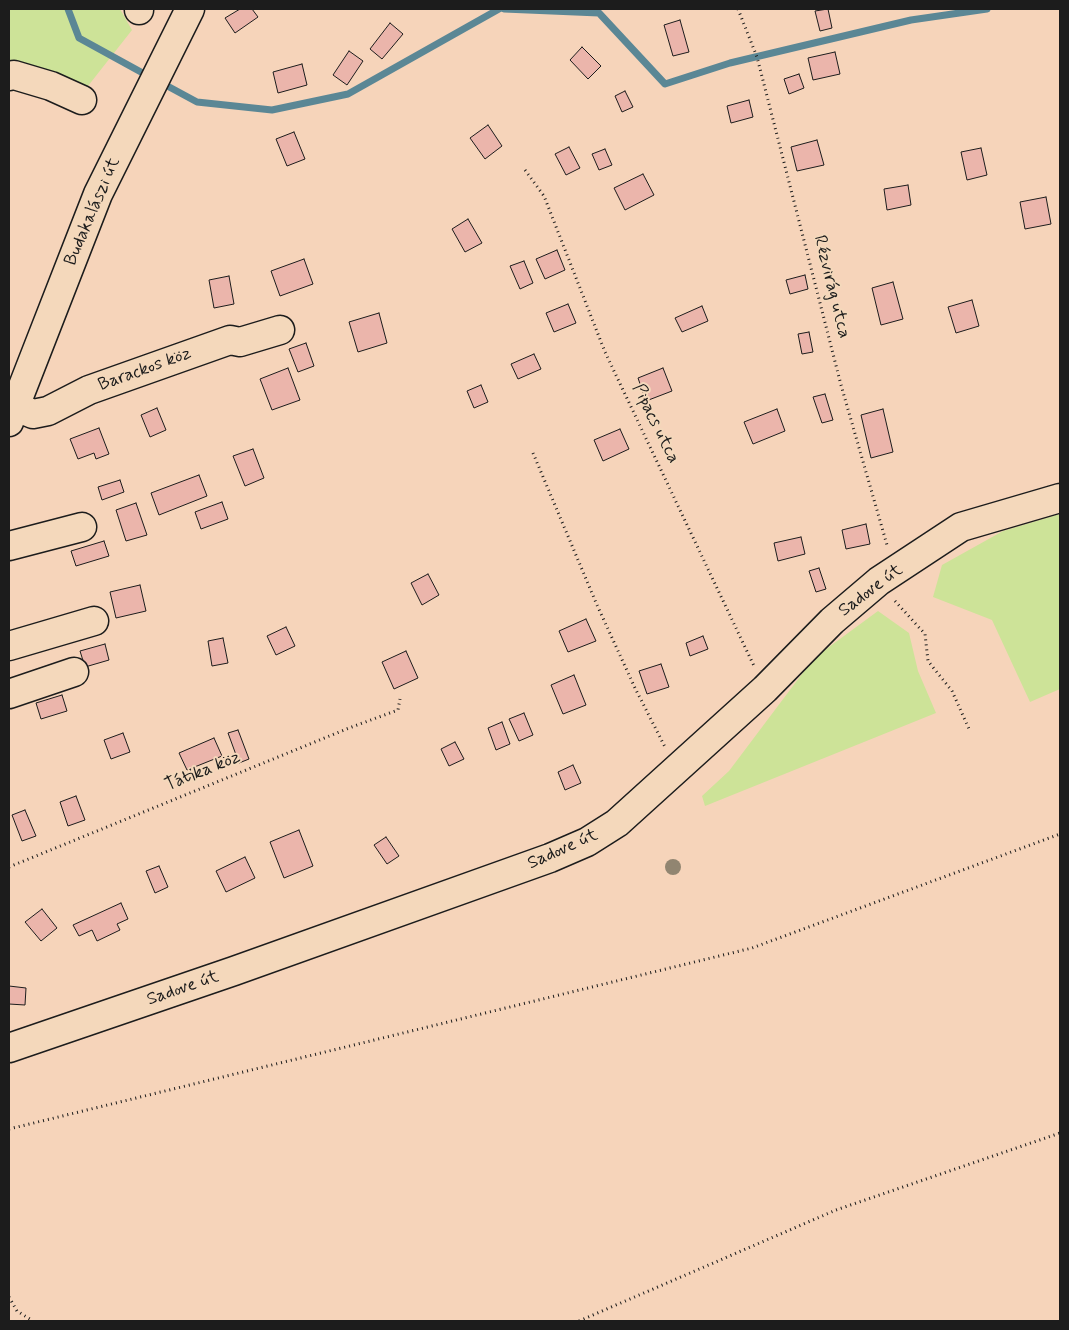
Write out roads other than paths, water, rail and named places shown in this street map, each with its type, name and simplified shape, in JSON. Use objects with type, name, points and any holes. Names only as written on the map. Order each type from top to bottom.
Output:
[{"type":"street","name":"Budakalászi út","points":[[11,414],[98,194],[190,9]]},
{"type":"street","points":[[9,76],[14,75],[51,86],[82,100]]},
{"type":"street","name":"Barackos köz","points":[[11,414],[33,414],[48,411],[89,390],[230,340],[240,342],[280,330]]},
{"type":"street","name":"Sadove út","points":[[9,1048],[244,968],[550,858],[588,842],[618,823],[765,689],[832,621],[885,577],[961,528],[1060,498]]},
{"type":"street","points":[[9,546],[82,527]]},
{"type":"street","points":[[9,646],[94,622]]},
{"type":"street","points":[[9,694],[74,672]]},
{"type":"waterway","points":[[68,9],[79,38],[150,77]]},
{"type":"waterway","points":[[160,82],[197,102],[272,110],[348,94],[499,9]]},
{"type":"waterway","points":[[504,9],[599,13],[665,84],[730,63],[911,20],[987,9]]}]
